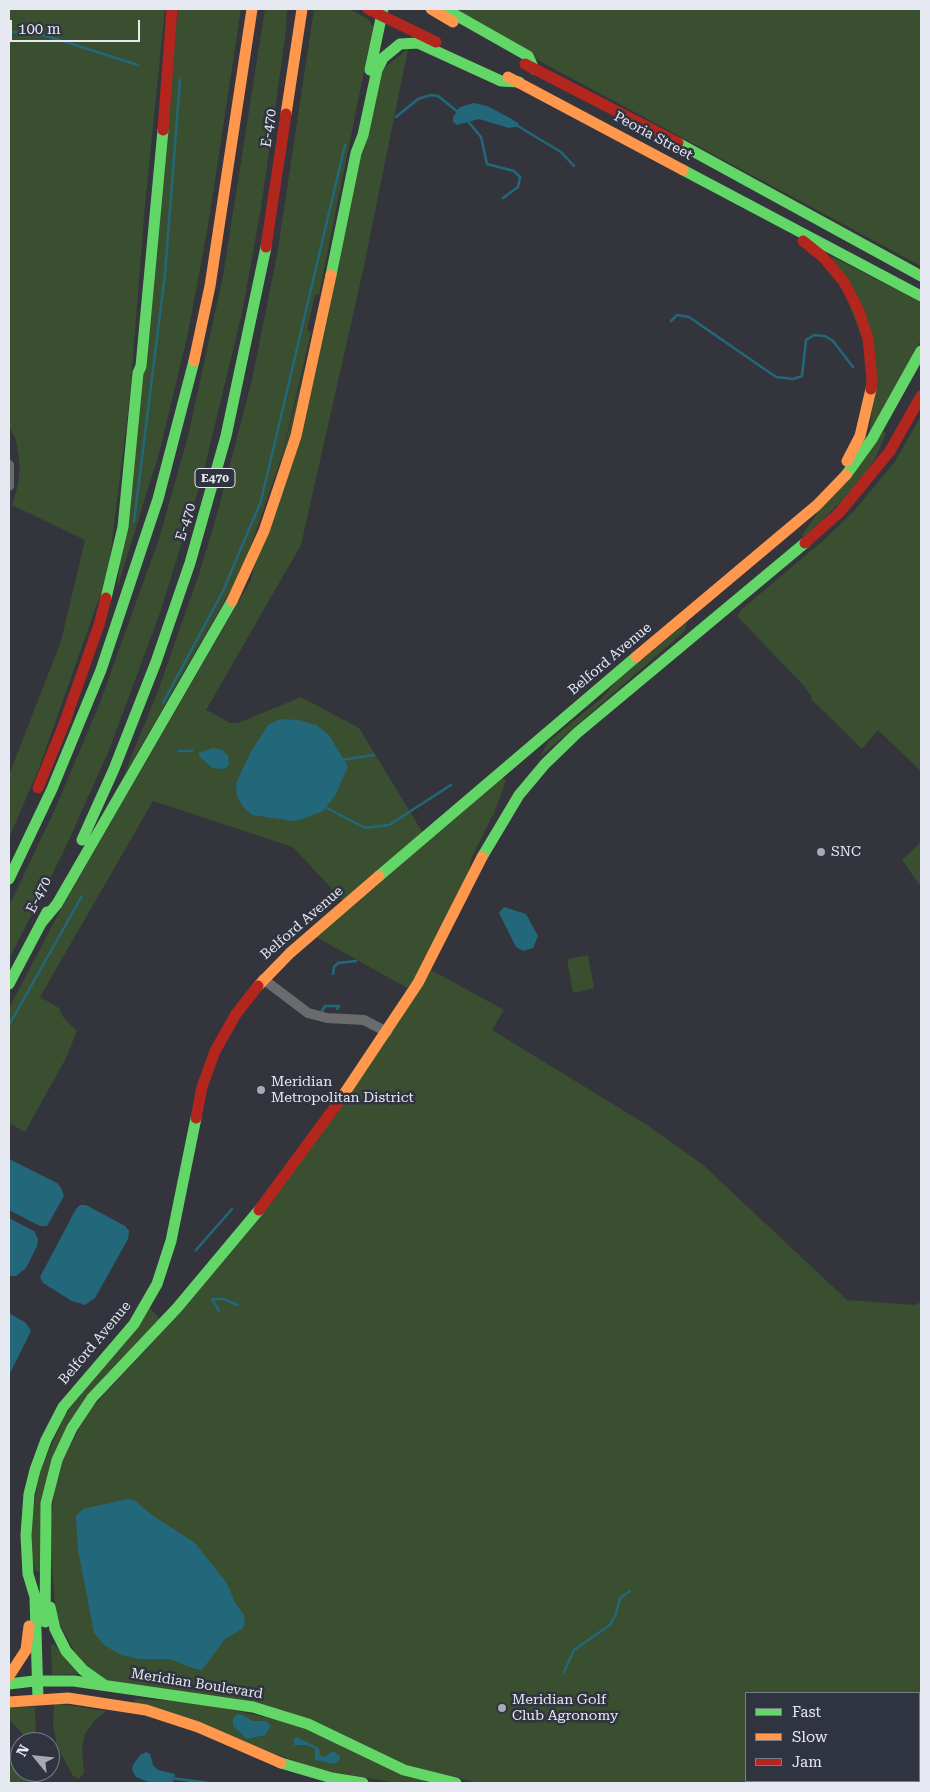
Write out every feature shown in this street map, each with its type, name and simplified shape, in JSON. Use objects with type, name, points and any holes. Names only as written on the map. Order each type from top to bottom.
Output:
[{"type":"main road","points":[[9,856],[32,803],[85,665],[114,569],[127,502],[138,373],[136,368],[145,254],[162,122],[172,9]]},
{"type":"main road","points":[[9,879],[52,789],[101,670],[163,482],[185,400],[210,286],[252,9]]},
{"type":"main road","name":"E-470","points":[[9,984],[42,922],[94,815],[142,697],[175,607],[209,499],[234,402],[258,288],[302,9]]},
{"type":"main road","name":"Peoria Street","points":[[368,9],[382,12],[519,82],[921,296]]},
{"type":"main road","name":"Peoria Street","points":[[431,9],[534,69],[867,244],[921,276]]},
{"type":"main road","points":[[445,9],[528,56],[534,69]]},
{"type":"main road","points":[[356,153],[356,135],[382,12]]},
{"type":"main road","points":[[42,922],[57,904],[230,607],[264,531],[289,452],[296,436],[346,213],[346,199],[356,153],[363,135],[379,66],[386,53],[400,44],[422,44],[501,81],[519,82]]},
{"type":"main road","points":[[740,199],[750,212],[800,240],[823,257],[844,282],[863,320],[870,352],[872,380],[870,400],[860,436],[837,475],[834,488]]},
{"type":"main road","points":[[867,244],[884,248],[921,268]]},
{"type":"main road","name":"Belford Avenue","points":[[43,1681],[35,1597],[28,1574],[27,1512],[32,1482],[43,1446],[70,1397],[126,1335],[142,1312],[157,1284],[171,1241],[195,1112],[205,1076],[215,1051],[232,1020],[263,979],[290,953],[514,759],[808,514],[834,488],[878,431],[921,351]]},
{"type":"main road","name":"Belford Avenue","points":[[43,1698],[46,1503],[57,1460],[72,1428],[92,1398],[183,1302],[254,1218],[318,1132],[387,1032],[422,976],[500,824],[538,770],[577,733],[834,518],[886,458],[921,396]]},
{"type":"main road","points":[[9,1676],[22,1658],[28,1644],[28,1574]]},
{"type":"main road","points":[[46,1596],[55,1629],[66,1651],[83,1670],[104,1685]]},
{"type":"main road","name":"Meridian Boulevard","points":[[9,1684],[43,1681],[104,1685],[224,1701],[275,1712],[317,1728],[399,1768],[456,1783]]},
{"type":"main road","points":[[9,1702],[43,1698],[90,1700],[154,1712],[198,1727],[288,1766],[332,1778],[363,1783]]},
{"type":"street","points":[[9,465],[9,486]]},
{"type":"street","points":[[263,979],[296,1006],[310,1014],[327,1018],[364,1020],[387,1032]]},
{"type":"green space","points":[[9,9],[165,9],[145,205],[130,395],[108,573],[39,768],[9,838],[9,775],[61,641],[85,540],[12,505],[18,485],[20,466],[16,440],[9,426]]},
{"type":"green space","points":[[178,9],[241,9],[208,226],[188,333],[160,450],[117,589]]},
{"type":"green space","points":[[265,9],[287,9],[286,31],[261,208],[242,313],[202,478],[160,613],[109,750],[63,853],[9,959],[9,906],[56,807],[99,705],[159,539],[188,436],[223,276]]},
{"type":"green space","points":[[314,9],[349,9],[368,19],[373,27],[319,294],[315,295],[307,330],[311,332],[282,456],[242,571],[123,777],[158,691],[200,571],[216,518],[252,380],[277,255]]},
{"type":"green space","points":[[450,9],[921,9],[921,266],[545,64]]},
{"type":"green space","points":[[408,49],[364,266],[301,545],[206,710],[230,723],[238,723],[301,697],[359,728],[423,833],[343,901],[293,847],[153,801],[40,997],[59,1008],[63,1017],[77,1031],[66,1058],[25,1132],[9,1123],[9,1008],[62,907],[251,580],[380,71]]},
{"type":"green space","points":[[831,256],[921,302],[921,340],[869,435],[876,376]]},
{"type":"green space","points":[[921,416],[921,771],[878,730],[862,749],[811,699],[812,697],[804,686],[737,616],[742,609],[825,539],[854,511],[894,463]]},
{"type":"green space","points":[[883,432],[886,433],[877,455],[860,483],[804,538],[802,535],[818,512]]},
{"type":"green space","points":[[687,622],[685,631],[539,758],[549,741],[603,697],[615,682]]},
{"type":"green space","points":[[502,777],[506,781],[494,813],[472,857],[467,878],[409,989],[316,937]]},
{"type":"green space","points":[[921,842],[921,887],[902,860]]},
{"type":"green space","points":[[588,955],[594,988],[573,993],[567,959]]},
{"type":"green space","points":[[431,970],[504,1010],[492,1030],[647,1125],[702,1164],[847,1300],[915,1305],[921,1302],[921,1783],[478,1783],[409,1766],[335,1731],[108,1680],[80,1662],[56,1617],[49,1530],[58,1470],[87,1413],[159,1335]]},
{"type":"green space","points":[[150,1308],[160,1319],[64,1432],[40,1571],[36,1572],[32,1559],[31,1525],[39,1474],[64,1416]]},
{"type":"green space","points":[[54,1644],[78,1674],[52,1675],[51,1645]]},
{"type":"green space","points":[[135,1699],[194,1702],[289,1722],[432,1783],[397,1783],[320,1770],[135,1703]]},
{"type":"green space","points":[[54,1703],[106,1711],[94,1721],[85,1734],[82,1749],[84,1773],[79,1779],[73,1776],[60,1752],[60,1732],[54,1732]]},
{"type":"green space","points":[[9,1707],[35,1707],[36,1732],[21,1732],[9,1719]]},
{"type":"green space","points":[[9,1745],[10,1782],[36,1783],[9,1783]]},
{"type":"water","points":[[474,103],[487,106],[518,123],[519,126],[509,128],[479,119],[457,125],[453,122],[453,117],[460,107]]},
{"type":"water","points":[[280,719],[298,720],[316,725],[329,735],[348,767],[335,796],[323,811],[293,821],[252,815],[244,808],[237,797],[236,784],[250,753],[268,725]]},
{"type":"water","points":[[213,748],[222,750],[228,755],[229,764],[225,769],[212,768],[199,756],[199,753]]},
{"type":"water","points":[[504,907],[526,914],[538,936],[533,948],[523,951],[516,947],[499,913]]},
{"type":"water","points":[[9,1159],[57,1183],[61,1188],[64,1196],[47,1226],[40,1226],[9,1210]]},
{"type":"water","points":[[80,1205],[86,1205],[125,1226],[129,1231],[128,1239],[95,1298],[85,1305],[72,1301],[43,1283],[40,1277],[76,1209]]},
{"type":"water","points":[[9,1218],[34,1231],[38,1239],[37,1246],[26,1268],[16,1276],[9,1276]]},
{"type":"water","points":[[9,1313],[26,1323],[31,1331],[9,1375]]},
{"type":"water","points":[[127,1499],[134,1500],[152,1515],[195,1543],[226,1582],[235,1602],[244,1615],[245,1623],[242,1629],[225,1639],[202,1670],[170,1659],[139,1659],[122,1655],[105,1646],[94,1633],[78,1550],[76,1516],[83,1509]]},
{"type":"water","points":[[237,1714],[243,1715],[252,1721],[266,1721],[271,1726],[265,1735],[247,1739],[233,1726],[233,1719]]},
{"type":"water","points":[[297,1737],[319,1748],[320,1755],[324,1757],[334,1751],[340,1756],[340,1760],[334,1764],[315,1760],[315,1749],[307,1745],[294,1745],[294,1739]]},
{"type":"water","points":[[146,1752],[150,1754],[153,1765],[158,1770],[175,1774],[173,1783],[148,1782],[136,1777],[132,1770],[133,1765],[140,1755]]},
{"type":"waterway","points":[[9,32],[25,32],[50,37],[138,65]]},
{"type":"waterway","points":[[134,522],[165,274],[180,80]]},
{"type":"waterway","points":[[396,117],[418,99],[431,95],[438,96],[458,112]]},
{"type":"waterway","points":[[466,119],[481,137],[487,164],[514,171],[520,177],[518,187],[503,198]]},
{"type":"waterway","points":[[516,125],[561,152],[574,166]]},
{"type":"waterway","points":[[163,703],[223,591],[261,501],[345,145]]},
{"type":"waterway","points":[[671,321],[677,315],[689,317],[776,377],[793,379],[802,376],[806,340],[814,335],[825,336],[833,341],[853,367]]},
{"type":"waterway","points":[[179,751],[192,751]]},
{"type":"waterway","points":[[341,760],[374,755]]},
{"type":"waterway","points":[[323,806],[365,828],[389,825],[451,785]]},
{"type":"waterway","points":[[9,1025],[82,896]]},
{"type":"waterway","points":[[333,974],[334,967],[338,963],[356,961]]},
{"type":"waterway","points":[[322,1011],[325,1006],[339,1006],[337,1009]]},
{"type":"waterway","points":[[196,1250],[232,1209]]},
{"type":"waterway","points":[[219,1311],[212,1299],[223,1299],[238,1305]]},
{"type":"waterway","points":[[564,1672],[574,1650],[610,1625],[616,1614],[620,1598],[630,1591]]},
{"type":"waterway","points":[[170,1778],[209,1783]]},
{"type":"traffic: fast","points":[[370,70],[383,9]]},
{"type":"traffic: fast","points":[[445,9],[528,56],[534,69]]},
{"type":"traffic: fast","points":[[331,275],[356,153],[363,135],[377,70],[383,58],[400,44],[418,43],[501,81],[519,82]]},
{"type":"traffic: fast","points":[[106,598],[123,527],[138,373],[141,366],[163,130]]},
{"type":"traffic: fast","points":[[678,143],[921,276]]},
{"type":"traffic: fast","points":[[683,170],[921,296]]},
{"type":"traffic: fast","points":[[82,840],[114,769],[156,662],[190,563],[226,436],[266,247]]},
{"type":"traffic: fast","points":[[846,475],[872,439],[921,351]]},
{"type":"traffic: fast","points":[[9,879],[52,789],[101,670],[158,499],[194,361]]},
{"type":"traffic: fast","points":[[482,857],[519,795],[545,764],[577,733],[805,543]]},
{"type":"traffic: fast","points":[[42,922],[57,904],[232,601]]},
{"type":"traffic: fast","points":[[379,876],[636,657]]},
{"type":"traffic: fast","points":[[9,984],[47,912]]},
{"type":"traffic: fast","points":[[38,1699],[35,1597],[28,1574],[26,1535],[29,1494],[35,1470],[46,1440],[63,1407],[134,1324],[157,1284],[171,1241],[196,1118]]},
{"type":"traffic: fast","points":[[45,1622],[46,1503],[57,1460],[72,1428],[92,1398],[177,1308],[259,1210]]},
{"type":"traffic: fast","points":[[50,1607],[55,1629],[66,1651],[83,1670],[103,1684]]},
{"type":"traffic: fast","points":[[9,1684],[34,1681],[74,1681],[253,1707],[308,1724],[404,1770],[456,1783]]},
{"type":"traffic: fast","points":[[281,1763],[332,1778],[363,1783]]},
{"type":"traffic: slow","points":[[194,361],[210,286],[252,9]]},
{"type":"traffic: slow","points":[[286,114],[302,9]]},
{"type":"traffic: slow","points":[[431,9],[453,22]]},
{"type":"traffic: slow","points":[[508,77],[683,170]]},
{"type":"traffic: slow","points":[[232,601],[264,531],[296,436],[331,275]]},
{"type":"traffic: slow","points":[[847,461],[860,436],[871,389]]},
{"type":"traffic: slow","points":[[636,657],[817,505],[846,475]]},
{"type":"traffic: slow","points":[[340,1100],[418,983],[482,857]]},
{"type":"traffic: slow","points":[[258,986],[290,953],[379,876]]},
{"type":"traffic: slow","points":[[9,1676],[26,1650],[29,1626]]},
{"type":"traffic: slow","points":[[9,1702],[68,1698],[146,1710],[198,1727],[281,1763]]},
{"type":"traffic: jam","points":[[163,130],[172,9]]},
{"type":"traffic: jam","points":[[368,9],[436,42]]},
{"type":"traffic: jam","points":[[525,64],[678,143]]},
{"type":"traffic: jam","points":[[266,247],[286,114]]},
{"type":"traffic: jam","points":[[803,241],[823,257],[844,282],[859,311],[868,338],[872,380],[871,389]]},
{"type":"traffic: jam","points":[[805,543],[840,512],[890,451],[921,396]]},
{"type":"traffic: jam","points":[[38,788],[64,724],[99,625],[106,598]]},
{"type":"traffic: jam","points":[[196,1118],[202,1087],[215,1051],[236,1014],[258,986]]},
{"type":"traffic: jam","points":[[259,1210],[340,1100]]},
{"type":"place","name":"SNC","points":[[821,852]]},
{"type":"place","name":"Meridian Metropolitan District","points":[[261,1090]]},
{"type":"place","name":"Meridian Golf Club Agronomy","points":[[502,1708]]}]
